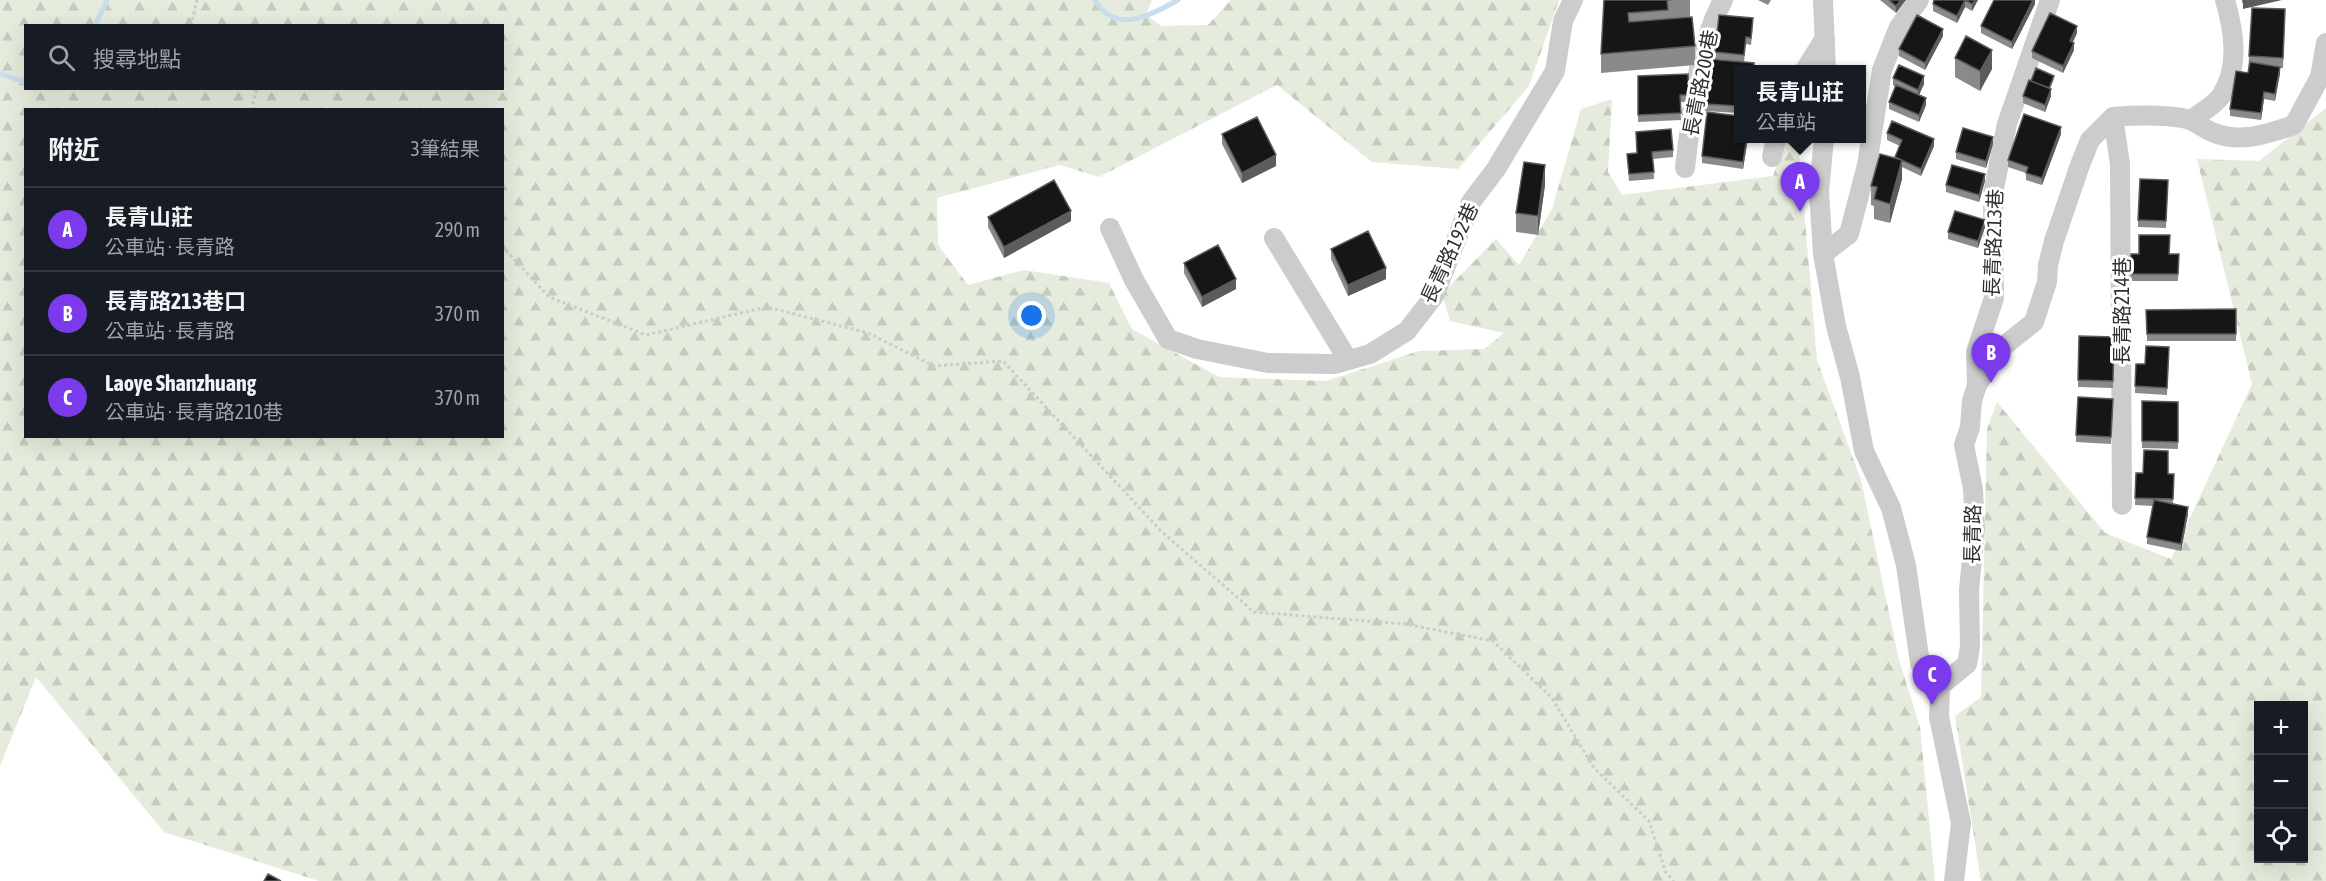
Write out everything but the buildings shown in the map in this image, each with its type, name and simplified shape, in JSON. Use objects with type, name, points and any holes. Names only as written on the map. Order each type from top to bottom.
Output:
[{"type":"street","name":"長青路192巷","points":[[1110,228],[1134,280],[1168,339],[1197,349],[1268,363],[1335,364],[1370,354],[1407,331],[1434,296],[1471,202],[1496,169],[1555,71],[1563,21],[1573,0]]},
{"type":"street","name":"長青路200巷","points":[[1685,168],[1695,87],[1712,19],[1723,0]]},
{"type":"street","points":[[1823,0],[1826,65]]},
{"type":"street","points":[[1823,254],[1849,234],[1867,165],[1882,70],[1899,27],[1919,0]]},
{"type":"street","name":"長青路213巷","points":[[1977,385],[1976,352],[1994,298],[1993,193],[2007,124],[2050,0]]},
{"type":"street","points":[[2191,120],[2220,97],[2232,68],[2234,32],[2225,0]]},
{"type":"street","points":[[1808,65],[1825,38]]},
{"type":"street","points":[[2113,117],[2151,115],[2191,120],[2213,133],[2242,138],[2259,137],[2294,125],[2320,77],[2326,43]]},
{"type":"street","name":"長青路","points":[[1940,686],[1967,664],[1970,647],[1969,590],[1975,528],[1973,489],[1964,445],[1977,385],[2000,349],[2034,322],[2047,282],[2048,265],[2054,241],[2080,165],[2090,140],[2113,117]]},
{"type":"street","name":"長青路214巷","points":[[2113,117],[2120,164],[2122,505]]},
{"type":"street","points":[[1824,143],[1819,192],[1823,254],[1864,451],[1891,508],[1906,565],[1920,663],[1931,685],[1940,686],[1939,717],[1961,823],[1954,881]]},
{"type":"street","points":[[1274,238],[1348,360]]},
{"type":"path","points":[[191,24],[197,0]]},
{"type":"path","points":[[252,108],[256,90]]},
{"type":"path","points":[[504,248],[549,297],[646,334],[767,307],[868,333],[934,366],[1003,361],[1161,531],[1254,612],[1405,624],[1493,640],[1552,698],[1594,768],[1649,821],[1666,873],[1674,881]]},
{"type":"green space","points":[[0,0],[1152,0],[1146,14],[1161,26],[1208,25],[1231,0],[1559,0],[1529,86],[1458,169],[1372,162],[1277,85],[1099,177],[1060,165],[937,198],[938,245],[968,285],[1024,270],[1109,283],[1132,329],[1219,377],[1326,381],[1419,351],[1484,349],[1504,333],[1450,321],[1442,294],[1496,239],[1519,265],[1552,209],[1581,109],[1612,99],[1608,172],[1622,195],[1773,176],[1784,143],[1798,143],[1817,360],[1861,480],[1899,660],[1920,727],[1935,881],[319,881],[164,832],[36,677],[0,766]]},
{"type":"green space","points":[[2326,108],[2326,881],[1981,881],[1955,716],[1981,697],[1987,429],[1997,402],[2105,533],[2171,559],[2252,384],[2197,159],[2259,161]]},
{"type":"waterway","points":[[96,24],[107,0]]},
{"type":"waterway","points":[[1095,0],[1103,11],[1123,20],[1145,16],[1178,0]]},
{"type":"waterway","points":[[0,74],[24,81]]},
{"type":"place","name":"長青山莊","points":[[1800,212]]},
{"type":"place","name":"長青路213巷口","points":[[1991,383]]},
{"type":"place","name":"Laoye Shanzhuang","points":[[1932,705]]}]
